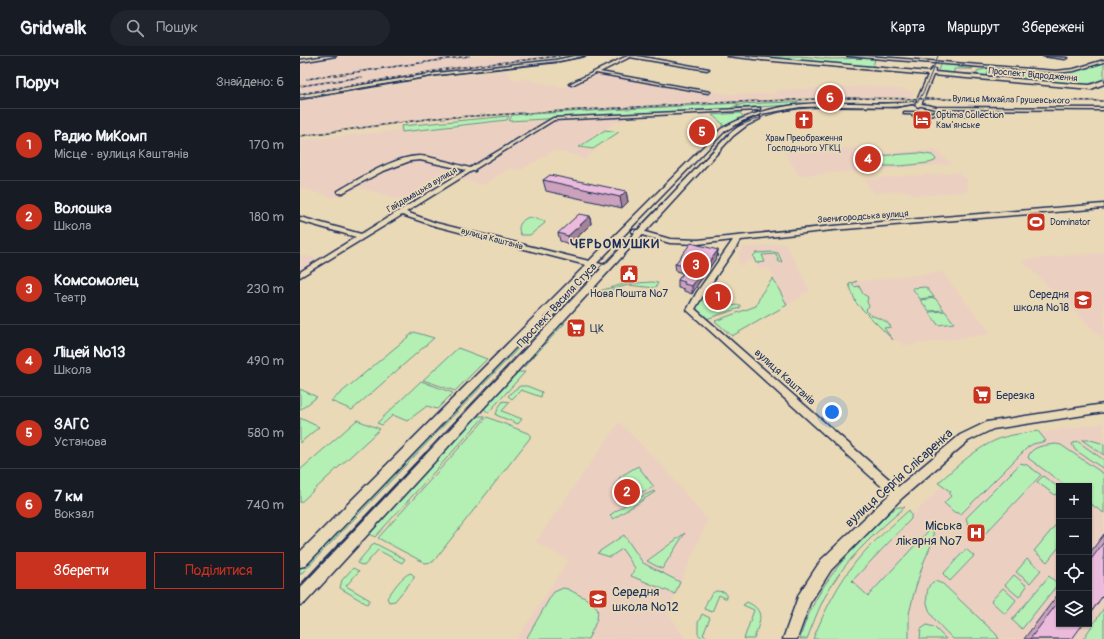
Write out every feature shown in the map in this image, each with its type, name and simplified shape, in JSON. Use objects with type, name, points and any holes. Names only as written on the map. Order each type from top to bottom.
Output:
[{"type":"main road","points":[[300,97],[427,76],[555,61],[582,56]]},
{"type":"main road","name":"Проспект Відродження","points":[[746,56],[763,59],[1085,87],[1091,87],[1104,82]]},
{"type":"main road","name":"Проспект Відродження","points":[[849,56],[893,58],[1056,72],[1074,70],[1104,61]]},
{"type":"main road","points":[[933,56],[934,62]]},
{"type":"main road","points":[[915,104],[934,62],[939,56]]},
{"type":"street","points":[[300,61],[334,56]]},
{"type":"street","points":[[571,84],[630,56],[707,69]]},
{"type":"street","points":[[729,56],[763,59]]},
{"type":"street","points":[[863,56],[893,58]]},
{"type":"street","points":[[1045,56],[1064,58]]},
{"type":"street","points":[[595,72],[708,92]]},
{"type":"street","name":"Проспект Василя Стуса","points":[[300,561],[723,130],[734,122],[750,115],[783,108],[836,105],[915,104]]},
{"type":"street","name":"Проспект Василя Стуса","points":[[300,598],[606,268],[740,127],[753,120],[774,114],[801,110],[859,107],[905,108],[915,104]]},
{"type":"street","name":"Вулиця Михайла Грушевського","points":[[915,104],[936,108],[1104,109]]},
{"type":"street","name":"Гайдамацька вулиця","points":[[300,275],[473,170],[553,119],[783,108]]},
{"type":"street","points":[[906,114],[1104,114]]},
{"type":"street","points":[[340,192],[388,168],[420,158],[473,170]]},
{"type":"street","name":"Звенигородська вулиця","points":[[625,229],[670,241],[682,242],[1104,206]]},
{"type":"street","name":"вулиця Каштанів","points":[[402,213],[434,224],[606,268]]},
{"type":"street","points":[[300,219],[363,237]]},
{"type":"street","name":"вулиця Каштанів","points":[[739,237],[700,294],[691,310],[898,494]]},
{"type":"street","name":"вулиця Сергія Слісаренка","points":[[790,639],[804,600],[826,565],[898,494],[964,438],[979,429],[991,425],[1104,408]]},
{"type":"shaded area","points":[[340,56],[553,56],[443,69],[300,93],[300,61]]},
{"type":"shaded area","points":[[505,70],[515,80],[520,78],[565,87],[596,73],[728,94],[776,93],[774,90],[872,86],[914,91],[912,97],[816,97],[501,112],[300,134],[300,101],[430,79]]},
{"type":"shaded area","points":[[624,118],[627,120],[615,123],[577,148],[594,151],[584,160],[575,155],[554,151],[521,170],[510,168],[485,185],[461,180],[554,121]]},
{"type":"shaded area","points":[[547,120],[412,203],[360,188],[334,198],[300,188],[300,140],[409,129],[425,131],[491,123]]},
{"type":"shaded area","points":[[866,147],[872,154],[935,149],[953,164],[799,176],[784,152]]},
{"type":"shaded area","points":[[959,172],[968,180],[966,183],[968,189],[966,192],[915,196],[908,191],[874,193],[863,179]]},
{"type":"shaded area","points":[[786,243],[810,291],[801,294],[803,296],[787,305],[769,268],[759,269],[757,264],[754,264],[753,261],[745,261],[746,265],[739,265],[738,253],[744,247]]},
{"type":"shaded area","name":"Середня школа №18","points":[[1104,252],[1104,340],[1021,260]]},
{"type":"shaded area","points":[[300,254],[320,259],[300,271]]},
{"type":"shaded area","points":[[942,272],[992,334],[902,346],[899,341],[895,341],[856,303],[849,284],[852,282]]},
{"type":"shaded area","points":[[619,422],[662,465],[708,520],[669,609],[670,616],[686,639],[517,639],[568,560],[535,542]]},
{"type":"shaded area","name":"Міська лікарня №7","points":[[1104,423],[1104,639],[816,639],[846,579],[967,462],[1016,436]]},
{"type":"green space","points":[[752,56],[800,56],[831,59],[874,58],[897,60],[875,59],[873,66],[888,68]]},
{"type":"green space","points":[[941,63],[975,66],[980,68],[958,66],[973,69],[954,69],[954,74],[937,73]]},
{"type":"green space","points":[[1104,63],[1104,80],[1087,86],[991,77],[1017,77],[1014,72],[993,70],[993,72],[987,72],[988,76],[981,77],[960,74],[977,74],[977,71],[989,68],[1068,72]]},
{"type":"green space","points":[[791,102],[815,104],[735,108],[742,104]]},
{"type":"green space","points":[[740,103],[730,109],[509,121],[512,115]]},
{"type":"green space","points":[[740,113],[743,116],[726,126],[721,126],[723,124],[712,115]]},
{"type":"green space","points":[[509,116],[507,120],[402,132],[401,126]]},
{"type":"green space","points":[[605,130],[619,132],[593,149],[579,147]]},
{"type":"green space","points":[[919,153],[932,155],[936,159],[935,161],[929,163],[897,166],[880,165],[869,160],[876,156]]},
{"type":"green space","points":[[529,217],[544,221],[545,223],[530,235],[521,235],[519,229],[520,224]]},
{"type":"green space","points":[[756,253],[778,253],[782,262],[779,262],[776,254],[762,255],[765,262],[756,263],[753,256]]},
{"type":"green space","points":[[773,278],[787,305],[732,336],[715,321],[756,306],[761,294]]},
{"type":"green space","points":[[857,281],[852,283],[854,287],[859,286],[863,294],[868,297],[867,302],[869,306],[866,309],[867,312],[889,324],[891,327],[884,328],[893,340],[856,303],[849,284]]},
{"type":"green space","points":[[658,283],[655,288],[628,285],[597,294],[599,291],[624,284]]},
{"type":"green space","points":[[926,287],[934,297],[920,299],[912,288]]},
{"type":"green space","points":[[710,294],[712,304],[710,305],[711,307],[740,305],[740,308],[706,319],[695,310],[702,295]]},
{"type":"green space","points":[[935,298],[944,310],[929,311],[920,300]]},
{"type":"green space","points":[[945,311],[954,323],[938,325],[929,312]]},
{"type":"green space","points":[[565,323],[523,368],[521,365],[559,324]]},
{"type":"green space","points":[[531,330],[536,330],[300,575],[300,569]]},
{"type":"green space","points":[[414,332],[434,338],[352,410],[331,401]]},
{"type":"green space","points":[[458,348],[487,359],[455,391],[423,380]]},
{"type":"green space","points":[[517,372],[525,372],[488,413],[484,408]]},
{"type":"green space","points":[[421,381],[453,393],[437,409],[427,406],[407,421],[393,415],[382,425],[377,423]]},
{"type":"green space","points":[[520,386],[527,386],[542,392],[541,397],[521,390],[512,399],[508,396]]},
{"type":"green space","points":[[300,389],[317,397],[300,410]]},
{"type":"green space","points":[[503,401],[510,402],[502,411],[522,419],[518,424],[496,415],[498,408]]},
{"type":"green space","points":[[475,416],[485,416],[375,537],[367,533]]},
{"type":"green space","points":[[487,417],[530,434],[530,438],[433,562],[425,563],[378,538]]},
{"type":"green space","points":[[300,418],[319,427],[300,443]]},
{"type":"green space","points":[[357,420],[380,429],[300,503],[300,470]]},
{"type":"green space","points":[[1038,431],[1046,441],[1033,444],[1028,447],[961,514],[954,512],[944,503],[951,496],[949,494],[951,492],[938,483],[952,470],[984,446],[992,442],[1001,438]]},
{"type":"green space","points":[[1082,440],[1091,440],[1104,444],[1104,455]]},
{"type":"green space","points":[[1077,441],[1104,460],[1104,469],[1075,450],[1072,444]]},
{"type":"green space","points":[[1056,444],[1061,445],[1104,474],[1104,513],[1092,505],[1092,483],[1062,483],[1028,458],[1032,451],[1043,446]]},
{"type":"green space","points":[[1021,463],[1027,465],[1041,475],[981,538],[969,528],[966,518]]},
{"type":"green space","points":[[638,466],[654,487],[625,499],[615,485],[621,476]]},
{"type":"green space","points":[[1043,476],[1056,486],[1056,494],[1055,495],[1037,482]]},
{"type":"green space","points":[[654,491],[655,492],[613,519],[610,515],[631,501]]},
{"type":"green space","points":[[898,507],[905,507],[865,544],[847,564],[824,598],[807,639],[800,639],[805,623],[820,592],[840,564],[886,516]]},
{"type":"green space","points":[[909,510],[911,519],[852,581],[868,596],[930,529],[933,532],[934,538],[923,564],[909,614],[909,639],[813,639],[832,597],[851,568],[870,546]]},
{"type":"green space","points":[[1056,525],[1056,551],[1047,562],[1034,551]]},
{"type":"green space","points":[[685,533],[662,569],[647,561]]},
{"type":"green space","points":[[624,535],[643,563],[680,582],[675,594],[631,576],[635,568],[622,549],[610,557],[597,553]]},
{"type":"green space","points":[[374,543],[405,559],[402,563],[378,550],[364,566],[357,563]]},
{"type":"green space","points":[[966,549],[974,556],[950,581],[943,574]]},
{"type":"green space","points":[[1027,559],[1041,570],[1030,583],[1016,572]]},
{"type":"green space","points":[[353,568],[359,571],[346,586],[370,600],[367,604],[340,588],[342,580]]},
{"type":"green space","points":[[411,573],[414,578],[395,601],[389,602],[387,598],[395,587],[404,577]]},
{"type":"green space","points":[[1014,575],[1027,586],[1019,597],[1005,585]]},
{"type":"green space","points":[[1049,576],[1056,582],[1056,586],[1022,629],[1012,620]]},
{"type":"green space","points":[[935,581],[943,584],[996,634],[999,639],[953,639],[934,619],[928,607],[928,589]]},
{"type":"green space","points":[[563,588],[587,599],[596,607],[598,612],[597,619],[588,639],[526,639],[551,596],[554,592]]},
{"type":"green space","points":[[1003,588],[1016,600],[1005,614],[991,601]]},
{"type":"green space","points":[[716,591],[725,592],[727,599],[719,595],[712,612],[704,609],[710,596]]},
{"type":"green space","points":[[747,602],[757,609],[760,618],[754,639],[744,639],[754,610],[743,605]]},
{"type":"green space","points":[[1104,608],[1104,639],[1083,639]]},
{"type":"green space","points":[[702,614],[710,618],[703,635],[711,639],[703,639],[698,634],[698,623]]},
{"type":"green space","points":[[927,625],[934,627],[946,639],[920,639],[921,629]]},
{"type":"building","points":[[922,114],[930,120],[919,121],[912,115]]},
{"type":"building","points":[[550,175],[626,191],[620,197],[543,180]]},
{"type":"building","points":[[579,214],[590,216],[568,236],[558,233]]},
{"type":"building","points":[[691,243],[718,250],[692,286],[684,284],[685,282],[678,280],[688,267],[675,264]]},
{"type":"building","points":[[714,286],[725,291],[728,302],[714,303],[710,290]]},
{"type":"building","points":[[1104,542],[1104,594],[1092,611],[1092,591],[1092,558]]},
{"type":"building","points":[[1056,605],[1056,627],[1081,627],[1072,639],[1030,639]]},
{"type":"tram line","points":[[300,98],[436,76],[563,61],[588,56]]},
{"type":"tram line","points":[[424,454],[600,267],[735,128],[752,121],[789,110],[897,107],[916,103],[925,88],[938,56]]},
{"type":"tram line","points":[[300,585],[425,453]]},
{"type":"railway","points":[[307,79],[469,56]]},
{"type":"railway","points":[[300,94],[447,69],[559,56]]},
{"type":"railway","points":[[300,86],[362,77]]},
{"type":"railway","points":[[300,136],[435,118],[711,103],[844,98],[1104,101]]},
{"type":"place","name":"7 км","points":[[830,98]]},
{"type":"place","name":"Храм Преображення Господнього УГКЦ","points":[[804,120]]},
{"type":"place","name":"Optima Collection Кам’янське","points":[[922,120]]},
{"type":"place","name":"ЗАГС","points":[[702,132]]},
{"type":"place","name":"Ліцей №13","points":[[868,159]]},
{"type":"place","name":"Dominator","points":[[1036,222]]},
{"type":"place","name":"Комсомолец","points":[[696,265]]},
{"type":"place","name":"Нова Пошта №7","points":[[629,274]]},
{"type":"place","name":"Радио МиКомп","points":[[718,297]]},
{"type":"place","name":"Середня школа №18","points":[[1083,300]]},
{"type":"place","name":"ЦК","points":[[576,328]]},
{"type":"place","name":"Березка","points":[[982,395]]},
{"type":"place","name":"Волошка","points":[[627,492]]},
{"type":"place","name":"Міська лікарня №7","points":[[976,533]]},
{"type":"place","name":"Середня школа №12","points":[[598,599]]},
{"type":"district","name":"ЧЕРЬОМУШКИ","points":[[615,244]]}]
